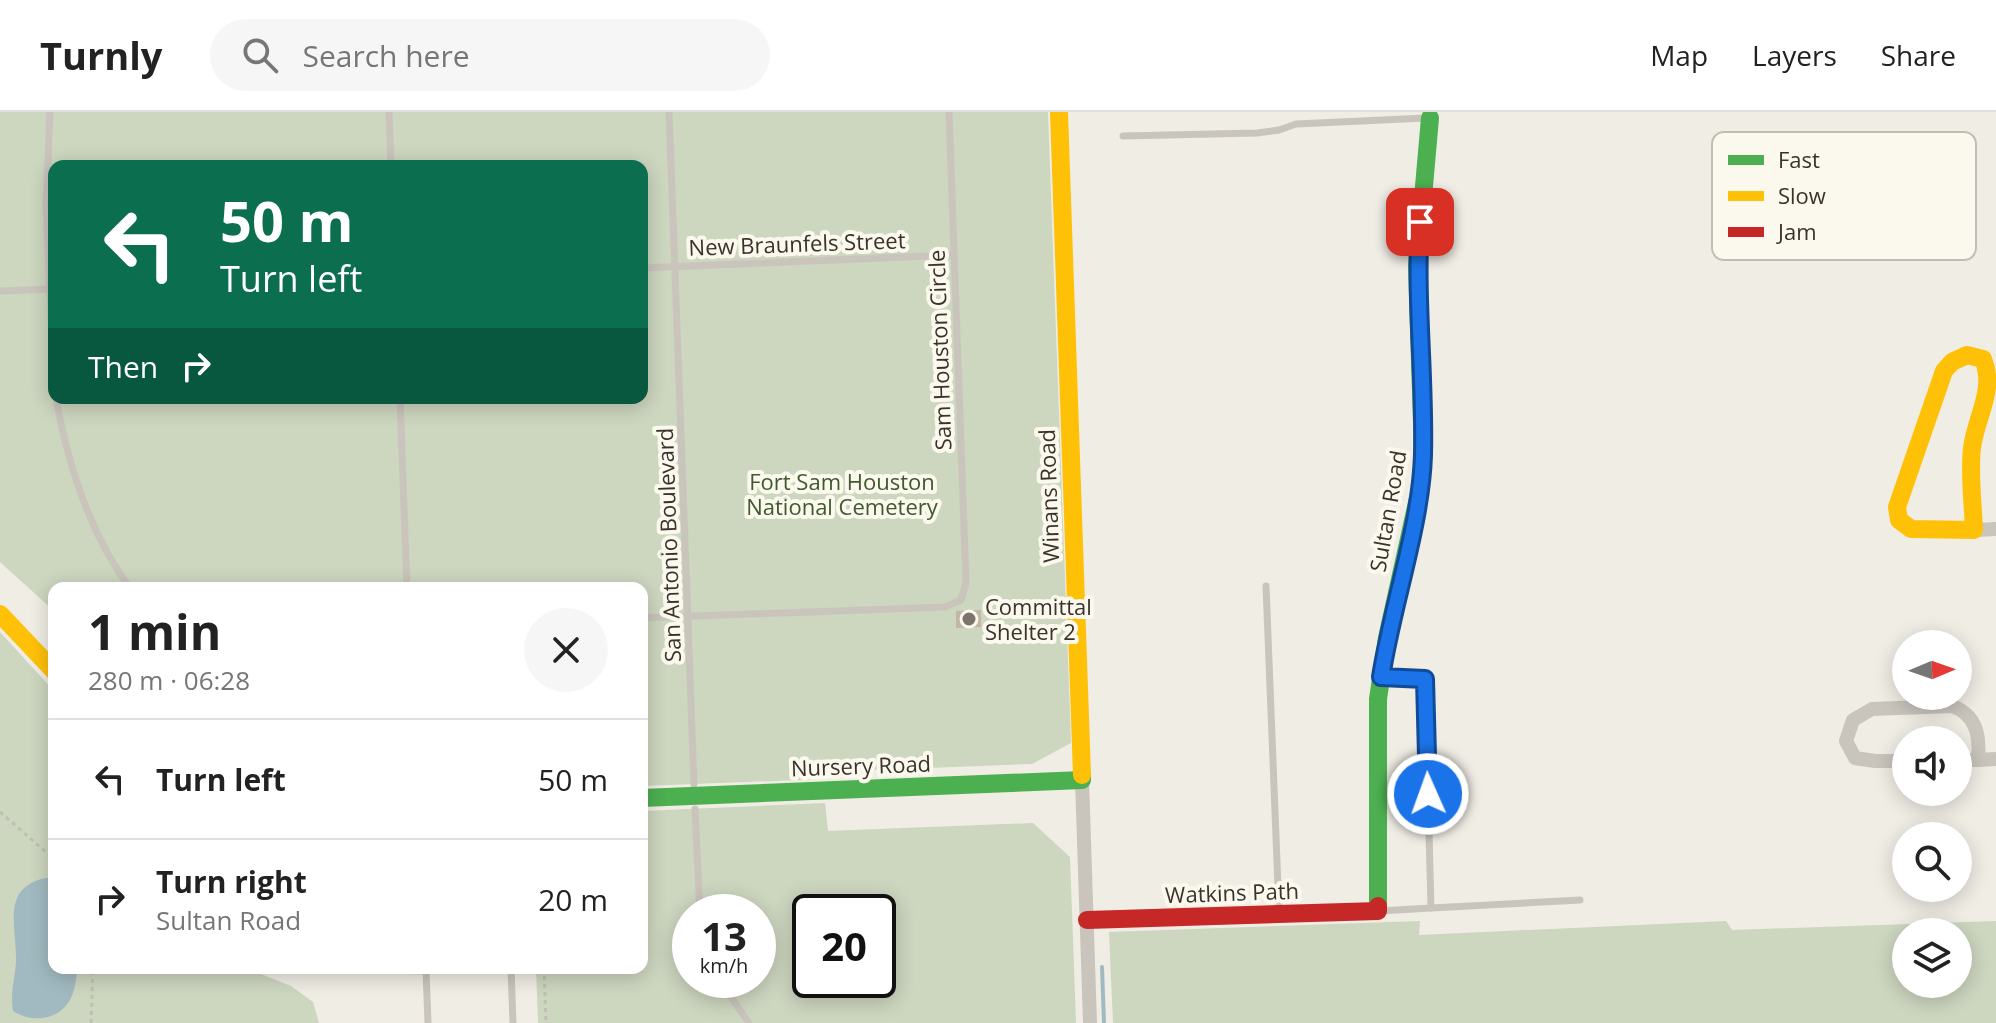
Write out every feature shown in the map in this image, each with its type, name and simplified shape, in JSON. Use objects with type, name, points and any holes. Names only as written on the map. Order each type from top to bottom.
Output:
[{"type":"street","name":"Winans Road","points":[[1059,112],[1090,1023]]},
{"type":"street","name":"Sultan Road","points":[[1378,911],[1378,699],[1387,638],[1420,489],[1423,455],[1417,266],[1430,115]]},
{"type":"street","points":[[1974,530],[1972,448],[1992,383],[1990,370],[1983,359],[1967,355],[1952,362],[1944,371],[1897,507],[1899,520],[1911,529],[1974,530],[1996,529]]},
{"type":"street","points":[[0,614],[48,665]]},
{"type":"street","points":[[1892,761],[1855,758],[1846,741],[1853,720],[1872,709],[1952,706],[1962,710],[1976,725],[1978,760]]},
{"type":"street","points":[[1972,760],[1996,759]]},
{"type":"street","name":"Nursery Road","points":[[648,798],[1082,780]]},
{"type":"street","name":"Watkins Path","points":[[1087,920],[1378,911]]},
{"type":"lane","points":[[48,239],[46,205],[50,112]]},
{"type":"lane","points":[[389,112],[391,160]]},
{"type":"lane","name":"San Antonio Boulevard","points":[[669,112],[694,784]]},
{"type":"lane","name":"Sam Houston Circle","points":[[648,618],[945,607],[961,600],[966,583],[949,112]]},
{"type":"lane","points":[[1123,136],[1257,133],[1296,124],[1430,115]]},
{"type":"lane","name":"New Braunfels Street","points":[[648,268],[953,255]]},
{"type":"lane","points":[[0,291],[48,289]]},
{"type":"lane","points":[[57,404],[66,449],[81,497],[113,564],[126,582]]},
{"type":"lane","points":[[400,404],[407,582]]},
{"type":"lane","points":[[1266,586],[1279,914]]},
{"type":"lane","points":[[1381,677],[1425,679],[1431,908]]},
{"type":"lane","points":[[695,809],[699,894]]},
{"type":"lane","points":[[1378,911],[1580,900]]},
{"type":"lane","points":[[426,974],[428,1023]]},
{"type":"lane","points":[[511,974],[513,1023]]},
{"type":"lane","points":[[732,998],[749,1023]]},
{"type":"path","points":[[0,812],[48,854]]},
{"type":"path","points":[[91,1023],[93,974]]},
{"type":"path","points":[[544,974],[546,1023]]},
{"type":"green space","name":"Fort Sam Houston National Cemetery","points":[[0,112],[1048,112],[1071,743],[1032,764],[824,772],[824,779],[648,786],[648,582],[48,582],[48,606],[0,562]]},
{"type":"green space","points":[[0,632],[48,684],[48,974],[261,974],[291,986],[313,1002],[319,1023],[0,1023]]},
{"type":"green space","points":[[825,803],[828,831],[1033,823],[1070,857],[1076,1023],[538,1023],[536,974],[648,974],[648,811]]},
{"type":"green space","points":[[1420,921],[1419,935],[1726,921],[1732,930],[1892,925],[1892,998],[1972,998],[1972,922],[1996,921],[1996,1023],[1113,1023],[1109,932]]},
{"type":"water","points":[[48,878],[48,974],[77,974],[73,992],[65,1007],[44,1018],[28,1017],[13,1011],[16,961],[14,910],[22,890]]},
{"type":"building","name":"Committal Shelter 2","points":[[981,610],[981,627],[956,628],[956,611]]},
{"type":"waterway","points":[[1102,967],[1104,1023]]},
{"type":"traffic: fast","points":[[1378,906],[1378,699],[1387,638],[1420,489],[1423,455],[1417,266],[1430,118]]},
{"type":"traffic: fast","points":[[648,798],[1082,780],[1082,775]]},
{"type":"traffic: slow","points":[[1059,112],[1082,775]]},
{"type":"traffic: slow","points":[[1967,355],[1983,359],[1987,381],[1972,448],[1974,530],[1911,529],[1899,520],[1897,507],[1944,371],[1952,362],[1967,355]]},
{"type":"traffic: slow","points":[[0,614],[48,665]]},
{"type":"traffic: jam","points":[[1087,920],[1378,911],[1378,906]]},
{"type":"place","name":"Committal Shelter 2","points":[[969,619]]},
{"type":"route","points":[[1420,222],[1417,266],[1423,455],[1420,489],[1381,677],[1425,679],[1428,794]]}]
